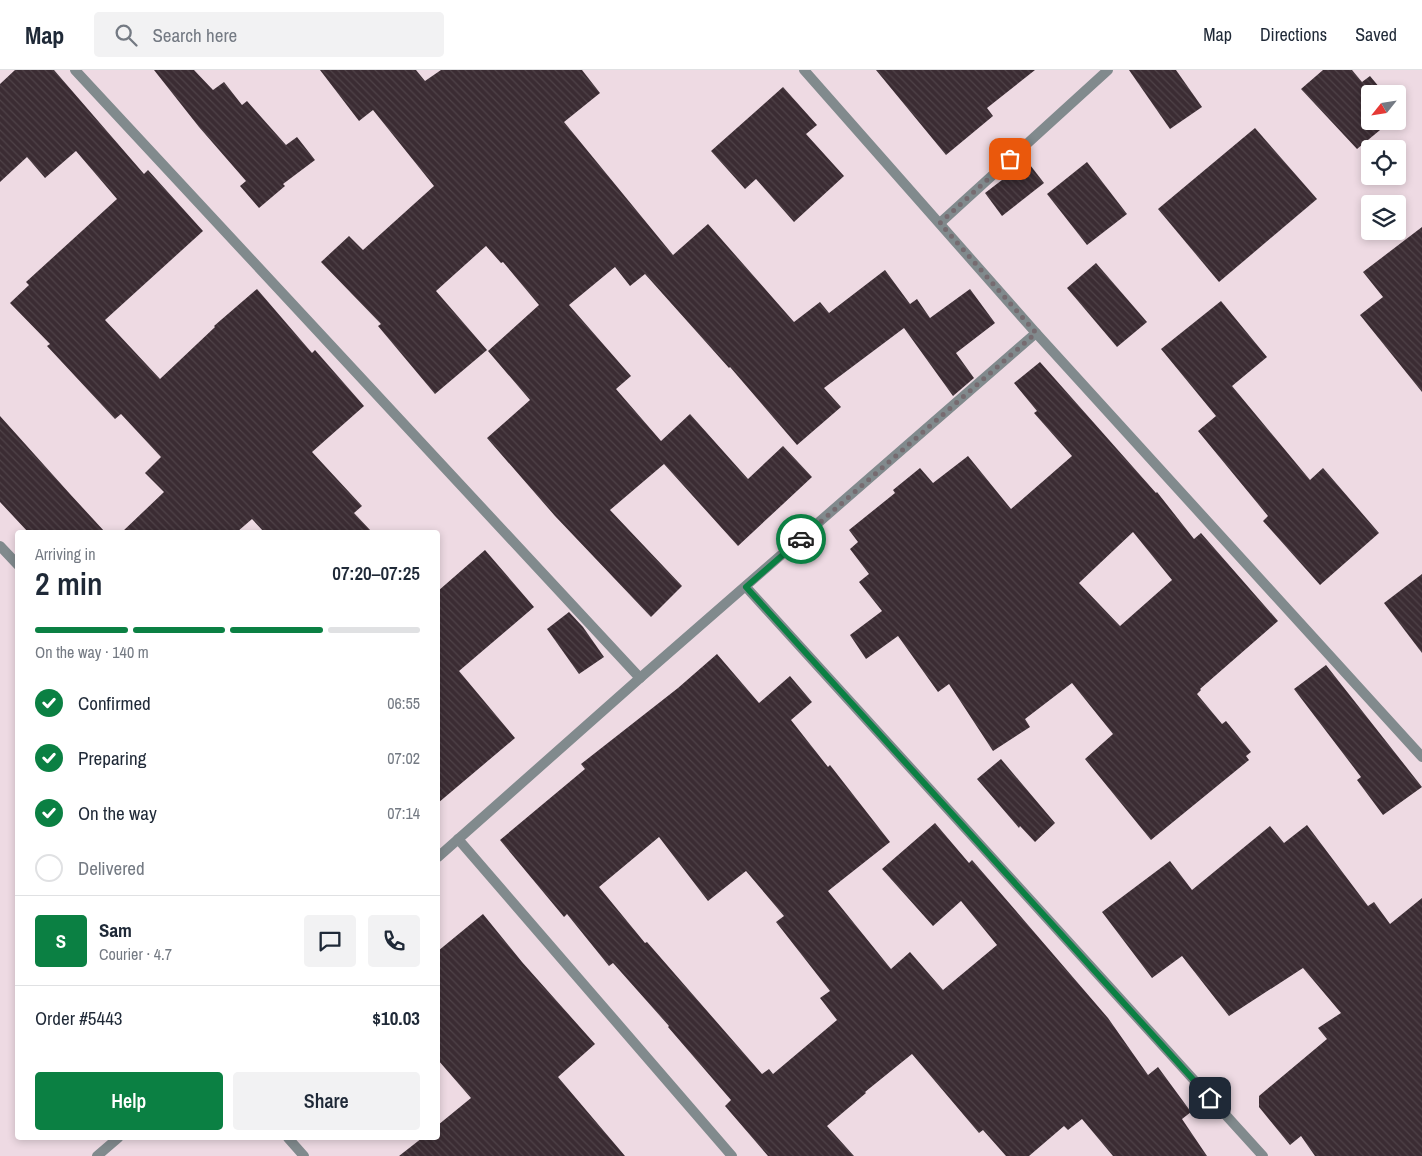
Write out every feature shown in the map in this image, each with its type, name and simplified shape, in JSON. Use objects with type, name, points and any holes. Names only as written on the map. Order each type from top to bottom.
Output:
[{"type":"street","points":[[75,70],[640,678]]},
{"type":"street","points":[[804,70],[1036,333],[1422,758]]},
{"type":"street","points":[[940,223],[1108,70]]},
{"type":"street","points":[[440,855],[1036,333]]},
{"type":"street","points":[[0,546],[15,562]]},
{"type":"street","points":[[746,587],[1263,1156]]},
{"type":"street","points":[[458,839],[732,1156]]},
{"type":"street","points":[[97,1156],[116,1140]]},
{"type":"street","points":[[290,1140],[304,1156]]},
{"type":"building","points":[[15,70],[54,70],[144,174],[148,170],[203,231],[105,320],[160,379],[214,326],[257,289],[312,353],[315,350],[364,406],[312,452],[362,506],[354,513],[370,530],[262,530],[252,519],[239,530],[124,530],[164,492],[145,473],[161,457],[121,414],[115,419],[47,346],[50,344],[10,303],[29,285],[26,282],[117,199],[76,151],[45,178],[27,157],[0,182],[0,84]]},
{"type":"building","points":[[154,70],[194,70],[213,90],[224,82],[242,105],[247,101],[286,145],[297,137],[315,160],[283,184],[285,186],[259,208],[240,186],[246,181],[199,127]]},
{"type":"building","points":[[320,70],[416,70],[425,81],[441,70],[582,70],[600,93],[564,122],[673,255],[708,224],[794,322],[820,302],[829,313],[885,270],[910,304],[917,299],[930,318],[970,289],[995,323],[956,353],[974,378],[953,396],[904,328],[824,388],[841,407],[797,445],[730,367],[645,274],[630,286],[615,267],[569,305],[631,376],[616,389],[661,441],[690,414],[748,479],[783,446],[812,477],[738,546],[664,464],[610,510],[682,586],[651,617],[555,516],[487,438],[530,400],[488,351],[539,305],[503,262],[501,263],[486,246],[436,291],[487,350],[435,394],[378,326],[381,324],[321,262],[349,236],[363,250],[434,186],[373,110],[359,121]]},
{"type":"building","points":[[876,70],[1035,70],[987,108],[993,116],[946,155]]},
{"type":"building","points":[[1129,70],[1176,70],[1202,107],[1170,129]]},
{"type":"building","points":[[1323,70],[1352,70],[1362,82],[1370,76],[1378,85],[1361,85],[1361,130],[1380,130],[1368,140],[1361,140],[1361,146],[1357,149],[1301,89]]},
{"type":"building","points":[[783,87],[817,125],[806,134],[844,176],[794,222],[756,179],[745,189],[711,151]]},
{"type":"building","points":[[1255,128],[1317,199],[1219,282],[1158,209]]},
{"type":"building","points":[[1027,161],[1044,183],[1002,216],[985,193]]},
{"type":"building","points":[[1087,162],[1127,214],[1087,245],[1047,194]]},
{"type":"building","points":[[1422,227],[1422,392],[1360,315],[1383,297],[1363,272]]},
{"type":"building","points":[[1096,263],[1147,322],[1117,347],[1067,288]]},
{"type":"building","points":[[1221,301],[1267,357],[1232,386],[1310,480],[1323,468],[1379,533],[1320,585],[1263,521],[1268,516],[1198,431],[1216,416],[1161,349]]},
{"type":"building","points":[[1040,362],[1157,492],[1194,539],[1201,533],[1278,621],[1200,689],[1197,694],[1222,724],[1226,721],[1251,752],[1246,756],[1249,760],[1151,840],[1085,759],[1113,734],[1072,683],[1025,719],[1030,727],[993,751],[949,684],[938,692],[898,636],[866,659],[850,635],[882,611],[859,582],[869,574],[850,549],[858,542],[849,530],[895,493],[893,490],[920,468],[933,483],[968,456],[1011,509],[1072,456],[1034,413],[1037,411],[1014,383]],"holes":[[[1133,532],[1172,580],[1120,626],[1079,583]]]},
{"type":"building","points":[[0,416],[103,530],[26,530],[0,502]]},
{"type":"building","points":[[485,550],[534,607],[459,671],[515,738],[440,801],[440,589]]},
{"type":"building","points":[[1422,574],[1422,653],[1384,603]]},
{"type":"building","points":[[569,612],[583,627],[604,657],[579,674],[547,629]]},
{"type":"building","points":[[717,654],[759,703],[790,676],[812,702],[791,720],[828,767],[830,765],[890,842],[828,891],[891,969],[910,952],[943,990],[997,945],[961,901],[933,926],[882,869],[935,823],[969,863],[972,860],[1108,1018],[1148,1075],[1158,1067],[1191,1112],[1182,1119],[1207,1156],[1113,1156],[1082,1119],[1068,1130],[1064,1126],[1029,1156],[1006,1156],[983,1130],[979,1133],[912,1054],[827,1126],[854,1156],[768,1156],[725,1106],[731,1100],[669,1026],[613,963],[609,966],[567,914],[564,917],[500,840],[585,769],[581,764],[678,688]],"holes":[[[659,837],[708,901],[746,871],[784,916],[776,922],[830,991],[820,998],[837,1020],[773,1074],[769,1069],[762,1074],[647,942],[645,943],[599,887]]]},
{"type":"building","points":[[1326,665],[1422,787],[1383,815],[1357,780],[1361,777],[1294,689]]},
{"type":"building","points":[[1001,759],[1055,823],[1035,842],[1020,826],[1019,828],[977,779]]},
{"type":"building","points":[[1307,825],[1368,906],[1374,902],[1390,924],[1422,898],[1422,1156],[1315,1156],[1301,1136],[1290,1145],[1259,1107],[1259,1096],[1327,1039],[1318,1028],[1341,1013],[1303,968],[1229,1016],[1182,956],[1152,978],[1102,912],[1170,861],[1192,890],[1270,826],[1284,843]]},
{"type":"building","points":[[483,914],[522,962],[595,1044],[558,1077],[625,1156],[399,1156],[419,1140],[440,1140],[440,1123],[471,1098],[440,1062],[440,949]]},
{"type":"way so far","points":[[801,539],[1036,333],[940,223],[1010,159]]},
{"type":"route","points":[[801,539],[746,587],[1210,1098]]}]
